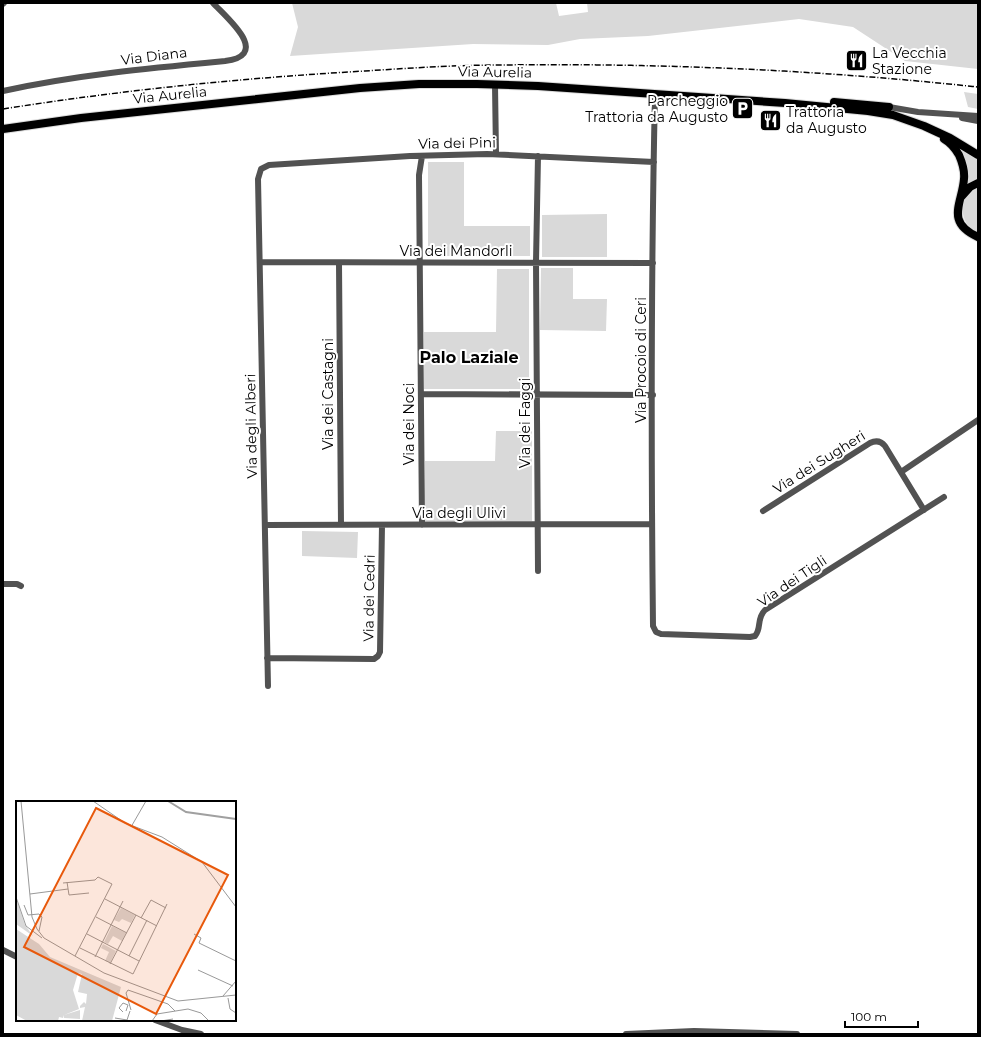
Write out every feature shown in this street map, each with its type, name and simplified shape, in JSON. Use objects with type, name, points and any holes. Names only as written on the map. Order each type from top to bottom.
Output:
[{"type":"main road","name":"Via Aurelia","points":[[3,129],[96,116],[360,88],[434,84],[543,86],[864,110],[902,118],[938,132],[964,145],[978,155]]},
{"type":"main road","points":[[785,103],[836,102],[889,107]]},
{"type":"main road","points":[[902,118],[944,139],[954,147],[960,158],[964,173],[963,187],[959,199],[958,211],[960,221],[968,231],[978,237]]},
{"type":"main road","points":[[959,199],[970,187],[978,183]]},
{"type":"street","name":"Via Diana","points":[[3,90],[123,71],[239,58],[245,51],[246,43],[244,37],[213,3]]},
{"type":"street","points":[[495,85],[496,154]]},
{"type":"street","name":"Via Procoio di Ceri","points":[[653,626],[652,524],[655,94]]},
{"type":"street","points":[[889,107],[918,112],[978,116]]},
{"type":"street","points":[[945,114],[978,121]]},
{"type":"street","name":"Via dei Pini","points":[[262,167],[269,165],[422,156],[496,154],[654,162]]},
{"type":"street","name":"Via dei Noci","points":[[422,156],[419,175],[422,525]]},
{"type":"street","name":"Via dei Faggi","points":[[538,156],[536,262],[538,571]]},
{"type":"street","name":"Via degli Alberi","points":[[262,167],[258,179],[268,686]]},
{"type":"street","name":"Via dei Mandorli","points":[[260,262],[653,263]]},
{"type":"street","name":"Via dei Castagni","points":[[339,263],[341,525]]},
{"type":"street","points":[[421,394],[653,395]]},
{"type":"street","points":[[901,472],[978,420]]},
{"type":"street","name":"Via dei Sugheri","points":[[763,511],[874,441],[879,441],[884,444],[924,510]]},
{"type":"street","name":"Via dei Tigli","points":[[653,626],[656,632],[661,634],[753,637],[758,632],[759,617],[765,610],[944,497]]},
{"type":"street","name":"Via degli Ulivi","points":[[265,525],[652,524]]},
{"type":"street","name":"Via dei Cedri","points":[[267,658],[374,659],[378,656],[380,652],[382,525]]},
{"type":"street","points":[[3,584],[17,584],[21,586]]},
{"type":"street","points":[[3,950],[16,956]]},
{"type":"street","points":[[158,1021],[182,1030],[201,1034]]},
{"type":"street","points":[[626,1034],[656,1032],[797,1034]]},
{"type":"shaded area","points":[[292,3],[556,3],[559,16],[588,12],[587,3],[978,3],[978,69],[905,61],[853,27],[799,19],[648,36],[580,39],[548,45],[473,44],[290,56],[298,27]]},
{"type":"shaded area","points":[[964,92],[978,94],[978,109],[968,107]]},
{"type":"shaded area","points":[[956,144],[978,159],[978,182],[967,187]]},
{"type":"shaded area","points":[[428,162],[464,162],[464,226],[530,226],[530,256],[428,256]]},
{"type":"shaded area","points":[[978,187],[978,234],[971,229],[964,217],[963,203],[971,191]]},
{"type":"shaded area","points":[[607,214],[607,257],[542,257],[542,215]]},
{"type":"shaded area","points":[[541,268],[573,268],[573,299],[607,299],[606,331],[540,330]]},
{"type":"shaded area","points":[[497,269],[529,269],[529,389],[424,389],[424,332],[496,332]]},
{"type":"shaded area","points":[[496,431],[532,431],[532,521],[424,521],[425,461],[495,461]]},
{"type":"shaded area","points":[[302,531],[358,532],[357,558],[302,556]]},
{"type":"railway","points":[[3,109],[138,90],[228,81],[319,74],[468,66],[621,65],[740,69],[859,76],[978,87]]},
{"type":"place","name":"La Vecchia Stazione","points":[[856,61]]},
{"type":"place","name":"Parcheggio Trattoria da Augusto","points":[[743,109]]},
{"type":"place","name":"Trattoria da Augusto","points":[[771,120]]},
{"type":"district","name":"Palo Laziale","points":[[469,357]]}]
